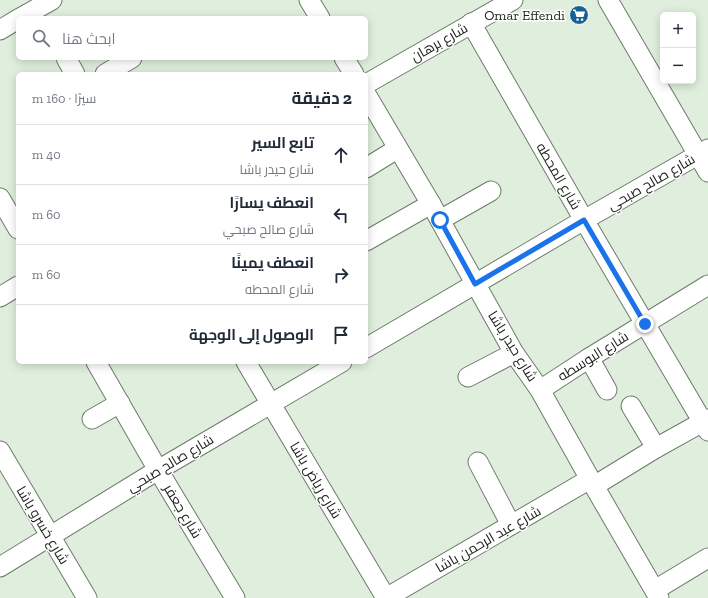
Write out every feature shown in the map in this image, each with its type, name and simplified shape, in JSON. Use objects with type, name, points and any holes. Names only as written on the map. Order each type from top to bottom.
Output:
[{"type":"street","points":[[310,0],[319,16]]},
{"type":"street","name":"شارع برهان","points":[[368,83],[513,0]]},
{"type":"street","points":[[608,0],[703,152],[708,172]]},
{"type":"street","points":[[24,16],[41,7]]},
{"type":"street","points":[[0,30],[16,21]]},
{"type":"street","name":"شارع المحطه","points":[[472,23],[584,220],[706,424]]},
{"type":"street","points":[[67,60],[74,72]]},
{"type":"street","points":[[108,72],[128,60]]},
{"type":"street","points":[[345,60],[353,72]]},
{"type":"street","name":"شارع حيدر باشا","points":[[368,97],[435,212],[514,353],[540,390],[657,594]]},
{"type":"street","points":[[368,167],[397,148]]},
{"type":"street","name":"شارع صالح صبحي","points":[[368,347],[703,152]]},
{"type":"street","points":[[368,240],[435,212],[491,191]]},
{"type":"street","points":[[7,201],[16,224]]},
{"type":"street","name":"شارع البوسطه","points":[[540,390],[708,285]]},
{"type":"street","points":[[0,297],[16,287]]},
{"type":"street","points":[[468,377],[514,353]]},
{"type":"street","points":[[589,358],[607,390]]},
{"type":"street","name":"شارع جعفر","points":[[97,364],[158,470],[235,598]]},
{"type":"street","name":"شارع رياض باشا","points":[[247,364],[386,598]]},
{"type":"street","name":"شارع صالح صبحي","points":[[0,567],[158,470],[339,364]]},
{"type":"street","points":[[92,419],[120,403]]},
{"type":"street","points":[[631,406],[656,448]]},
{"type":"street","name":"شارع عبد الرحمن باشا","points":[[386,598],[511,525],[656,448],[706,424]]},
{"type":"street","name":"شارع خسرو باشا","points":[[0,451],[87,598]]},
{"type":"street","points":[[478,462],[511,525]]},
{"type":"street","points":[[657,594],[708,558]]},
{"type":"place","name":"Omar Effendi","points":[[579,15]]},
{"type":"route","points":[[440,220],[475,284],[584,220],[645,324]]}]
